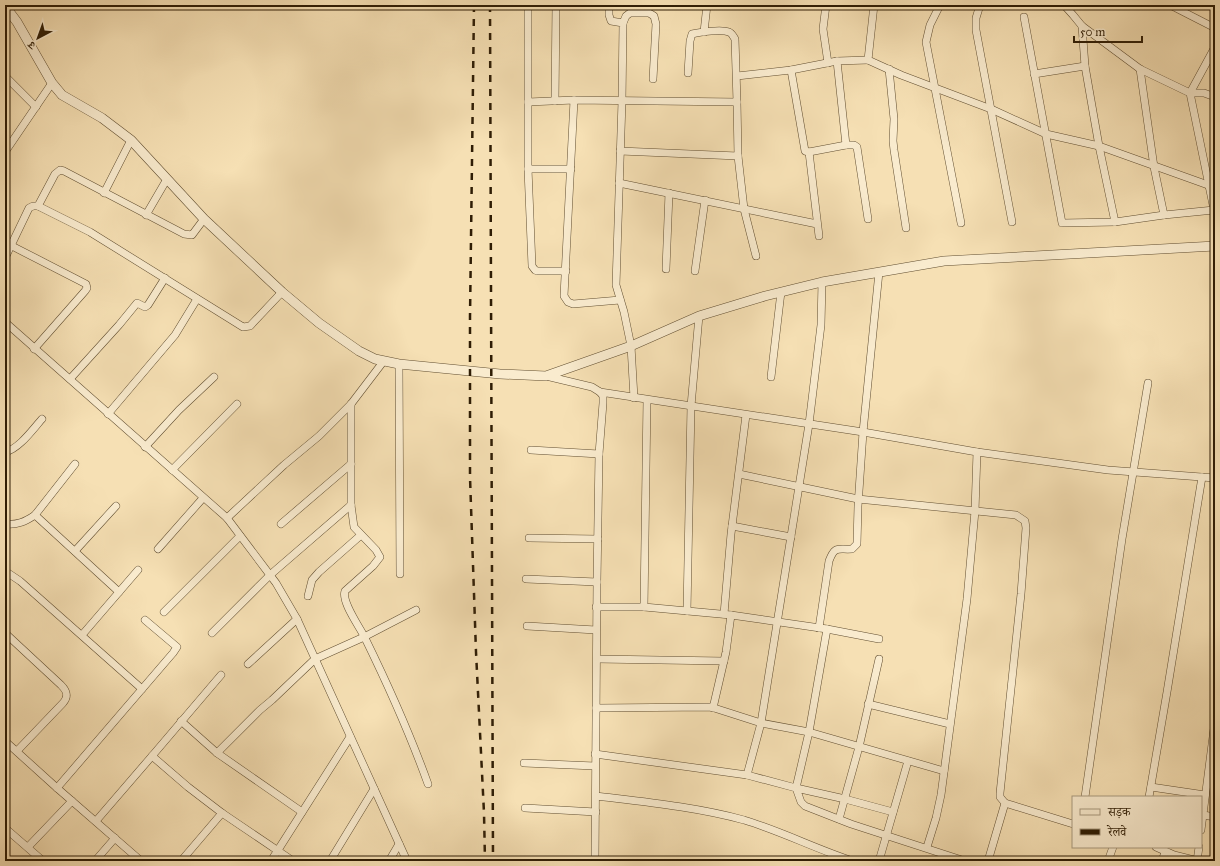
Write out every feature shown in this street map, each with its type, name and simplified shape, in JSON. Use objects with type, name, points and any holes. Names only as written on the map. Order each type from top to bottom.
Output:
[{"type":"street","points":[[528,5],[528,169],[533,268],[537,271],[566,271]]},
{"type":"street","points":[[555,101],[556,5]]},
{"type":"street","points":[[609,5],[608,15],[611,22],[623,22]]},
{"type":"street","points":[[704,32],[707,5]]},
{"type":"street","points":[[826,5],[823,29],[828,63]]},
{"type":"street","points":[[868,60],[874,5]]},
{"type":"street","points":[[940,5],[930,25],[926,42],[936,87],[961,223]]},
{"type":"street","points":[[980,5],[976,18],[976,30],[1012,222]]},
{"type":"street","points":[[1064,5],[1082,26],[1140,69],[1190,93],[1204,94],[1215,97]]},
{"type":"street","points":[[1170,5],[1215,28]]},
{"type":"street","points":[[5,6],[52,83],[62,95],[102,118],[130,140],[204,219],[282,292],[319,323],[359,351],[383,362],[500,374],[546,376],[592,387],[600,392],[634,398],[863,432],[977,452],[1108,470],[1215,478]]},
{"type":"street","points":[[634,398],[631,346],[624,312],[616,285],[623,22],[626,16],[630,13],[650,9],[656,24],[653,79]]},
{"type":"street","points":[[1024,17],[1062,223],[1115,222],[1214,210],[1190,93],[1215,48]]},
{"type":"street","points":[[1082,26],[1085,66],[1099,146],[1115,222]]},
{"type":"street","points":[[688,73],[690,37],[695,33],[704,32],[725,31],[732,34],[735,39],[737,76],[738,156],[744,209],[756,256]]},
{"type":"street","points":[[737,76],[791,70],[837,61],[868,60],[901,75],[991,109],[1046,134],[1099,146],[1208,186]]},
{"type":"street","points":[[837,61],[846,145]]},
{"type":"street","points":[[1034,74],[1085,66]]},
{"type":"street","points":[[889,69],[894,119],[893,141],[906,228]]},
{"type":"street","points":[[1140,69],[1154,167],[1164,216]]},
{"type":"street","points":[[791,70],[804,149],[809,152],[846,145],[854,145],[857,147],[868,219]]},
{"type":"street","points":[[5,76],[36,106]]},
{"type":"street","points":[[5,152],[52,83]]},
{"type":"street","points":[[528,102],[574,100],[737,102]]},
{"type":"street","points":[[574,100],[564,296],[570,304],[620,300]]},
{"type":"street","points":[[104,193],[130,140]]},
{"type":"street","points":[[620,151],[738,156]]},
{"type":"street","points":[[809,152],[819,236]]},
{"type":"street","points":[[528,169],[571,169]]},
{"type":"street","points":[[38,206],[55,174],[60,170],[175,230],[189,235],[196,231],[204,219]]},
{"type":"street","points":[[146,215],[167,179]]},
{"type":"street","points":[[619,183],[818,224]]},
{"type":"street","points":[[666,269],[669,193]]},
{"type":"street","points":[[695,272],[705,200]]},
{"type":"street","points":[[5,258],[29,208],[38,206],[90,232],[238,325],[247,328],[250,326],[282,292]]},
{"type":"street","points":[[10,245],[86,284],[87,288],[34,348]]},
{"type":"street","points":[[546,376],[631,346],[699,316],[781,292],[822,282],[944,261],[1215,246]]},
{"type":"street","points":[[819,628],[831,554],[835,549],[852,549],[857,544],[858,499],[863,432],[879,272]]},
{"type":"street","points":[[70,379],[137,303],[145,307],[148,305],[165,278]]},
{"type":"street","points":[[747,775],[761,722],[809,424],[821,325],[822,282]]},
{"type":"street","points":[[771,376],[781,292]]},
{"type":"street","points":[[108,414],[175,335],[197,299]]},
{"type":"street","points":[[687,610],[691,406],[699,316]]},
{"type":"street","points":[[5,322],[227,518],[270,575],[297,619],[407,861]]},
{"type":"street","points":[[227,518],[284,465],[319,436],[351,404],[383,362]]},
{"type":"street","points":[[399,364],[400,574]]},
{"type":"street","points":[[145,447],[214,377]]},
{"type":"street","points":[[1085,796],[1122,539],[1148,383]]},
{"type":"street","points":[[596,861],[596,607],[599,454],[603,403],[600,392]]},
{"type":"street","points":[[644,607],[647,400]]},
{"type":"street","points":[[172,470],[237,404]]},
{"type":"street","points":[[351,404],[351,504],[354,526],[376,550],[380,557],[373,566],[345,592],[343,596],[364,637],[412,741],[428,784]]},
{"type":"street","points":[[713,708],[724,661],[728,614],[732,526],[746,414]]},
{"type":"street","points":[[5,452],[12,450],[17,446],[42,419]]},
{"type":"street","points":[[531,450],[599,454]]},
{"type":"street","points":[[927,848],[939,803],[967,599],[975,511],[977,452]]},
{"type":"street","points":[[5,524],[18,524],[35,515],[75,464]]},
{"type":"street","points":[[281,524],[351,464]]},
{"type":"street","points":[[739,474],[858,499],[1016,514],[1026,521],[1021,594],[1000,797],[1005,803],[1072,824]]},
{"type":"street","points":[[1149,796],[1202,477]]},
{"type":"street","points":[[158,549],[203,498]]},
{"type":"street","points":[[212,633],[270,575],[351,504]]},
{"type":"street","points":[[74,551],[116,506]]},
{"type":"street","points":[[35,515],[119,592]]},
{"type":"street","points":[[732,526],[791,537]]},
{"type":"street","points":[[308,596],[312,580],[361,535]]},
{"type":"street","points":[[164,612],[240,536]]},
{"type":"street","points":[[529,538],[598,539]]},
{"type":"street","points":[[82,635],[138,570]]},
{"type":"street","points":[[5,571],[20,581],[142,689]]},
{"type":"street","points":[[526,579],[597,582]]},
{"type":"street","points":[[596,607],[644,607],[728,614],[827,629],[879,639]]},
{"type":"street","points":[[217,753],[260,710],[315,659],[364,637],[416,610]]},
{"type":"street","points":[[248,664],[297,619]]},
{"type":"street","points":[[57,788],[173,653],[177,646],[145,620]]},
{"type":"street","points":[[527,626],[596,630]]},
{"type":"street","points":[[827,629],[810,732],[796,788],[799,799],[802,804],[851,824],[965,861]]},
{"type":"street","points":[[5,633],[67,692],[67,696],[63,703],[17,751]]},
{"type":"street","points":[[840,819],[859,747],[879,658]]},
{"type":"street","points":[[597,659],[724,661]]},
{"type":"street","points":[[96,822],[221,674]]},
{"type":"street","points":[[868,704],[950,724]]},
{"type":"street","points":[[596,708],[713,708],[761,722],[810,732],[944,771]]},
{"type":"street","points":[[181,721],[217,753],[302,812]]},
{"type":"street","points":[[1202,823],[1212,765],[1215,721]]},
{"type":"street","points":[[271,861],[350,737]]},
{"type":"street","points":[[5,741],[141,861]]},
{"type":"street","points":[[595,754],[747,775],[893,812]]},
{"type":"street","points":[[152,756],[188,787],[222,813],[293,861]]},
{"type":"street","points":[[879,861],[908,761]]},
{"type":"street","points":[[524,763],[596,766]]},
{"type":"street","points":[[1150,786],[1206,795]]},
{"type":"street","points":[[330,861],[374,789]]},
{"type":"street","points":[[596,796],[712,813],[737,819],[853,861]]},
{"type":"street","points":[[28,847],[72,801]]},
{"type":"street","points":[[988,861],[1005,803]]},
{"type":"street","points":[[524,808],[596,812]]},
{"type":"street","points":[[180,861],[222,813]]},
{"type":"street","points":[[1203,816],[1215,817]]},
{"type":"street","points":[[5,828],[43,861]]},
{"type":"street","points":[[95,861],[115,838]]},
{"type":"street","points":[[388,861],[399,844]]},
{"type":"street","points":[[1108,861],[1113,848]]},
{"type":"street","points":[[1158,848],[1165,852],[1198,861],[1199,848]]},
{"type":"street","points":[[1162,861],[1165,852]]},
{"type":"street","points":[[828,861],[829,853]]},
{"type":"railway","points":[[474,5],[470,317],[470,477],[485,861]]},
{"type":"railway","points":[[490,5],[493,861]]}]
